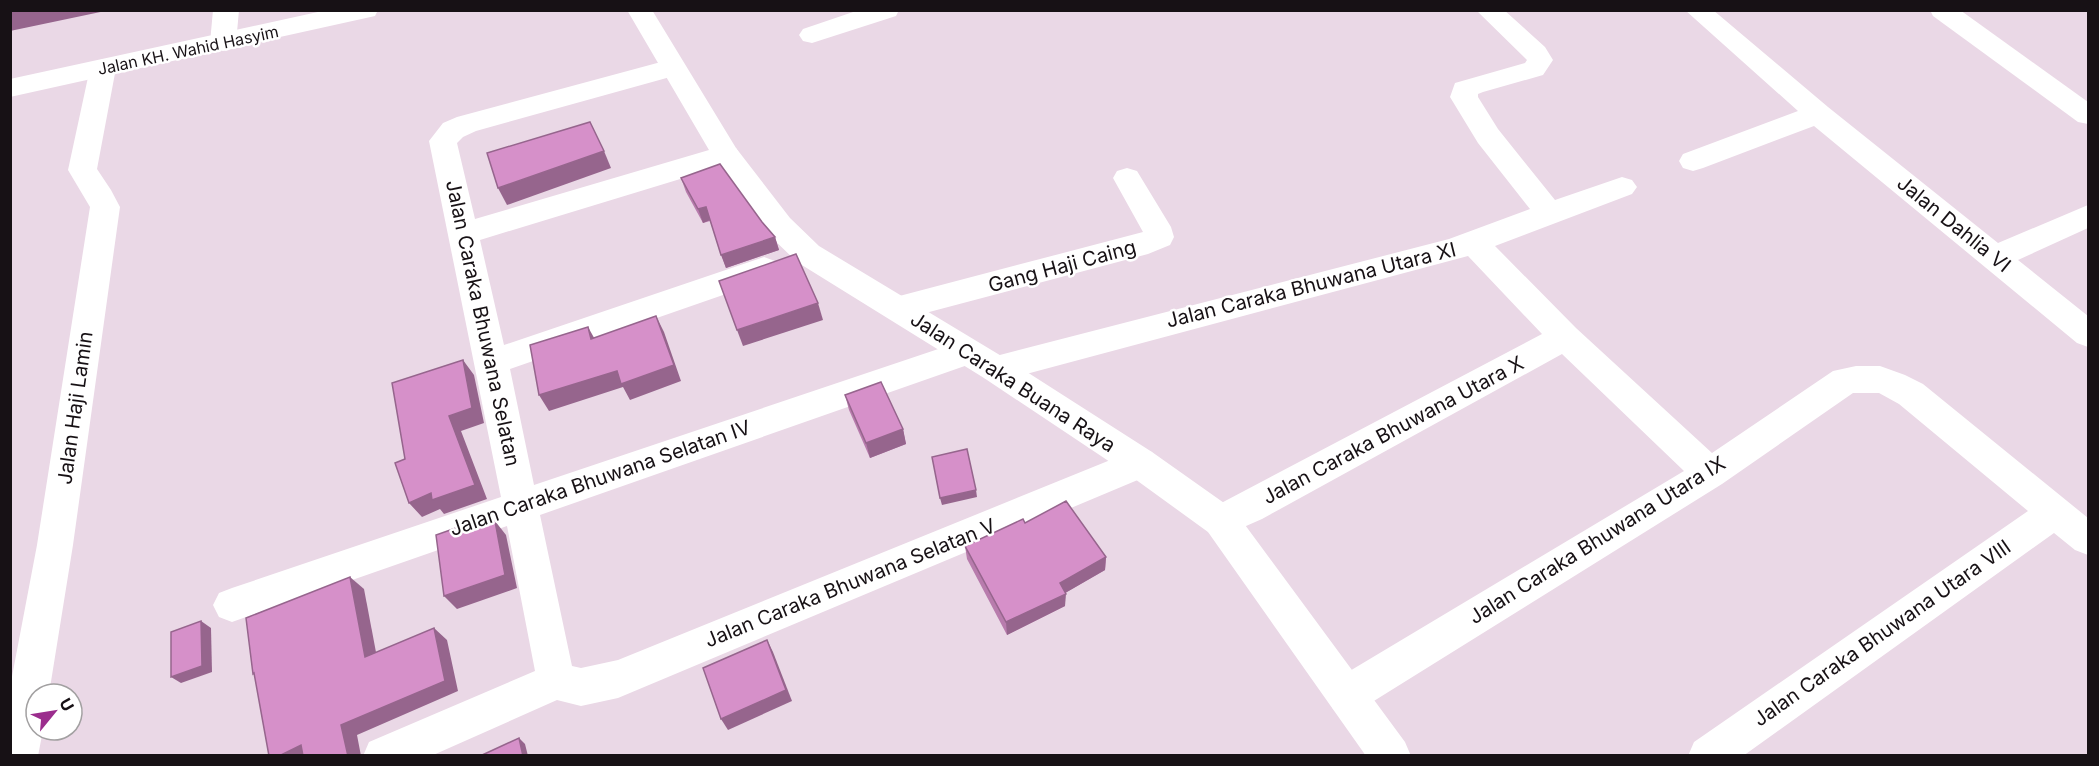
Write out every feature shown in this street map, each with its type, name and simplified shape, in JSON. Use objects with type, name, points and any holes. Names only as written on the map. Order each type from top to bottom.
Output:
[{"type":"street","points":[[223,43],[226,10]]},
{"type":"street","name":"Jalan KH. Wahid Hasyim","points":[[10,88],[366,10]]},
{"type":"street","name":"Jalan Caraka Buana Raya","points":[[639,10],[726,155],[779,226],[808,254],[996,369],[1140,463],[1221,521],[1391,756]]},
{"type":"street","points":[[812,35],[887,10]]},
{"type":"street","points":[[1488,10],[1536,53],[1540,60],[1539,64],[1534,69],[1474,85],[1465,89],[1464,97],[1488,136],[1550,214]]},
{"type":"street","name":"Jalan Dahlia VI","points":[[1697,10],[1818,114],[2088,334]]},
{"type":"street","points":[[1942,10],[2088,115]]},
{"type":"street","name":"Jalan Haji Lamin","points":[[18,756],[55,545],[105,207],[103,198],[92,187],[82,170],[103,68]]},
{"type":"street","name":"Jalan Caraka Bhuwana Selatan","points":[[556,681],[492,362],[443,141],[453,130],[468,124],[672,68]]},
{"type":"street","points":[[1693,161],[1818,114]]},
{"type":"street","points":[[465,233],[726,155]]},
{"type":"street","name":"Gang Haji Caing","points":[[898,308],[1148,243],[1159,237],[1156,226],[1127,178]]},
{"type":"street","name":"Jalan Caraka Bhuwana Utara XI","points":[[996,369],[1474,243],[1622,187]]},
{"type":"street","points":[[1996,257],[2088,216]]},
{"type":"street","points":[[1474,243],[1565,337],[1710,473]]},
{"type":"street","points":[[492,362],[808,254]]},
{"type":"street","name":"Jalan Caraka Bhuwana Utara X","points":[[1221,521],[1565,337]]},
{"type":"street","name":"Jalan Caraka Bhuwana Selatan IV","points":[[232,605],[968,352]]},
{"type":"street","name":"Jalan Caraka Bhuwana Utara IX","points":[[1347,695],[1710,473],[1845,381],[1867,377],[1885,379],[1911,394],[2056,511]]},
{"type":"street","name":"Jalan Caraka Bhuwana Selatan V","points":[[556,681],[581,687],[618,678],[1140,463]]},
{"type":"street","points":[[2056,511],[2088,540]]},
{"type":"street","name":"Jalan Caraka Bhuwana Utara VIII","points":[[1713,754],[2056,511]]},
{"type":"street","points":[[383,756],[556,681]]},
{"type":"building","points":[[590,122],[604,151],[498,188],[487,153]]},
{"type":"building","points":[[720,164],[775,237],[721,255],[706,207],[698,209],[681,178]]},
{"type":"building","points":[[796,254],[818,303],[737,330],[719,281]]},
{"type":"building","points":[[656,316],[674,365],[621,384],[617,371],[539,395],[530,345],[588,327],[591,339]]},
{"type":"building","points":[[463,360],[472,408],[449,416],[475,485],[432,500],[431,493],[409,503],[395,463],[405,459],[392,383]]},
{"type":"building","points":[[881,382],[903,429],[866,443],[845,395]]},
{"type":"building","points":[[967,449],[976,490],[940,498],[932,457]]},
{"type":"building","points":[[1066,501],[1106,557],[1060,583],[1066,594],[1006,622],[965,546],[1023,519],[1025,523]]},
{"type":"building","points":[[487,517],[489,523],[495,521],[505,575],[444,596],[436,535]]},
{"type":"building","points":[[350,577],[365,657],[434,628],[445,681],[341,725],[348,756],[303,756],[301,745],[279,756],[269,756],[253,674],[246,618]]},
{"type":"building","points":[[201,621],[202,666],[171,677],[171,632]]},
{"type":"building","points":[[767,640],[786,690],[721,719],[703,668]]},
{"type":"building","points":[[519,738],[523,756],[480,756]]}]
